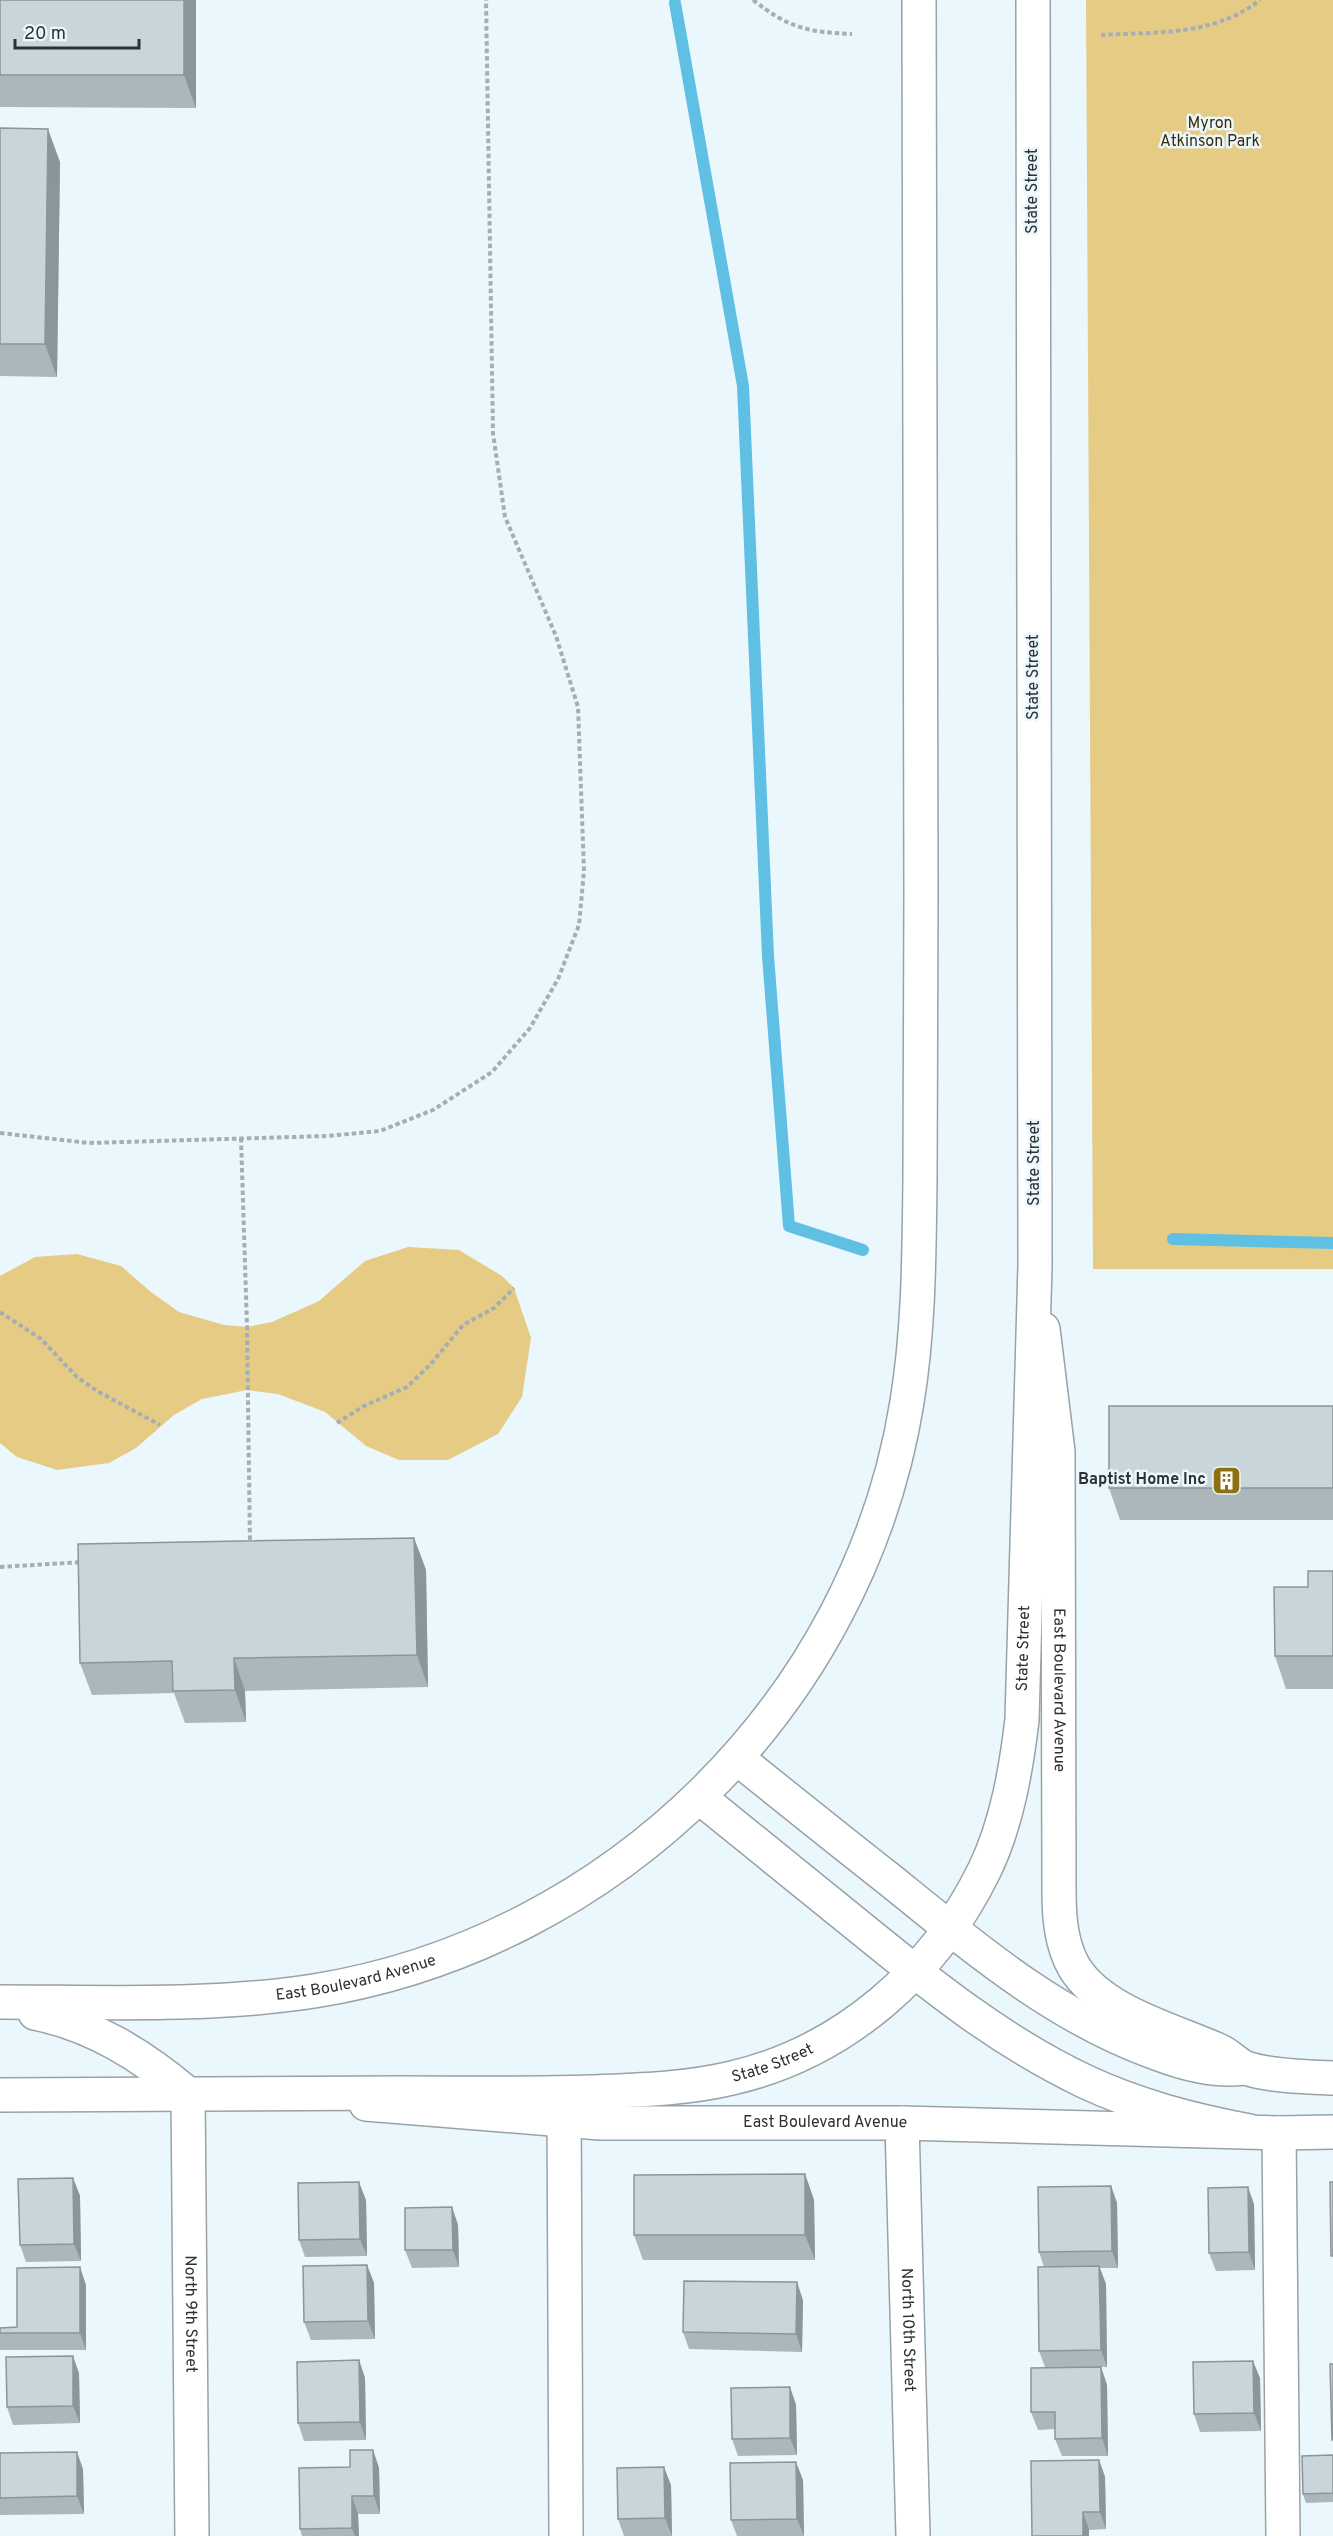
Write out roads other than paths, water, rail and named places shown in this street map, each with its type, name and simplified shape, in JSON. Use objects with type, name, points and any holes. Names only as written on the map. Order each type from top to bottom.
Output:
[{"type":"main road","points":[[919,0],[921,1015],[919,1286],[914,1347],[897,1452],[882,1506],[863,1557],[814,1654],[787,1696],[737,1758],[699,1797],[915,1972],[1001,2035],[1084,2081],[1160,2111],[1264,2132],[1283,2536]]},
{"type":"main road","name":"State Street","points":[[621,2091],[695,2085],[732,2078],[768,2067],[839,2034],[877,2008],[915,1972],[950,1929],[986,1867],[1001,1825],[1018,1761],[1022,1720],[1035,1265],[1033,0]]},
{"type":"main road","name":"East Boulevard Avenue","points":[[1035,1265],[1058,1452],[1059,1918],[1064,1945],[1074,1967],[1088,1985],[1105,1998],[1137,2015],[1225,2053],[1245,2068],[1333,2078]]},
{"type":"main road","points":[[737,1758],[950,1929],[1033,1990],[1115,2036],[1167,2057],[1225,2071],[1245,2068]]},
{"type":"main road","name":"East Boulevard Avenue","points":[[0,2002],[210,2001],[263,1998],[318,1990],[405,1969],[497,1935],[574,1895],[650,1842],[699,1797]]},
{"type":"main road","points":[[0,2007],[71,2022],[106,2037],[163,2073],[188,2094]]},
{"type":"main road","name":"East Boulevard Avenue","points":[[564,2107],[621,2091]]},
{"type":"main road","name":"East Boulevard Avenue","points":[[0,2095],[321,2093],[902,2123],[1333,2132]]},
{"type":"main road","name":"North 9th Street","points":[[188,2094],[192,2536]]},
{"type":"main road","points":[[564,2107],[566,2536]]},
{"type":"main road","name":"North 10th Street","points":[[902,2123],[913,2536]]},
{"type":"waterway","points":[[675,3],[743,386],[768,956],[789,1226],[863,1250]]},
{"type":"waterway","points":[[1173,1239],[1333,1243]]},
{"type":"place","name":"Baptist Home Inc","points":[[1227,1480]]},
{"type":"park label","name":"Myron Atkinson Park","points":[[1210,133]]}]
